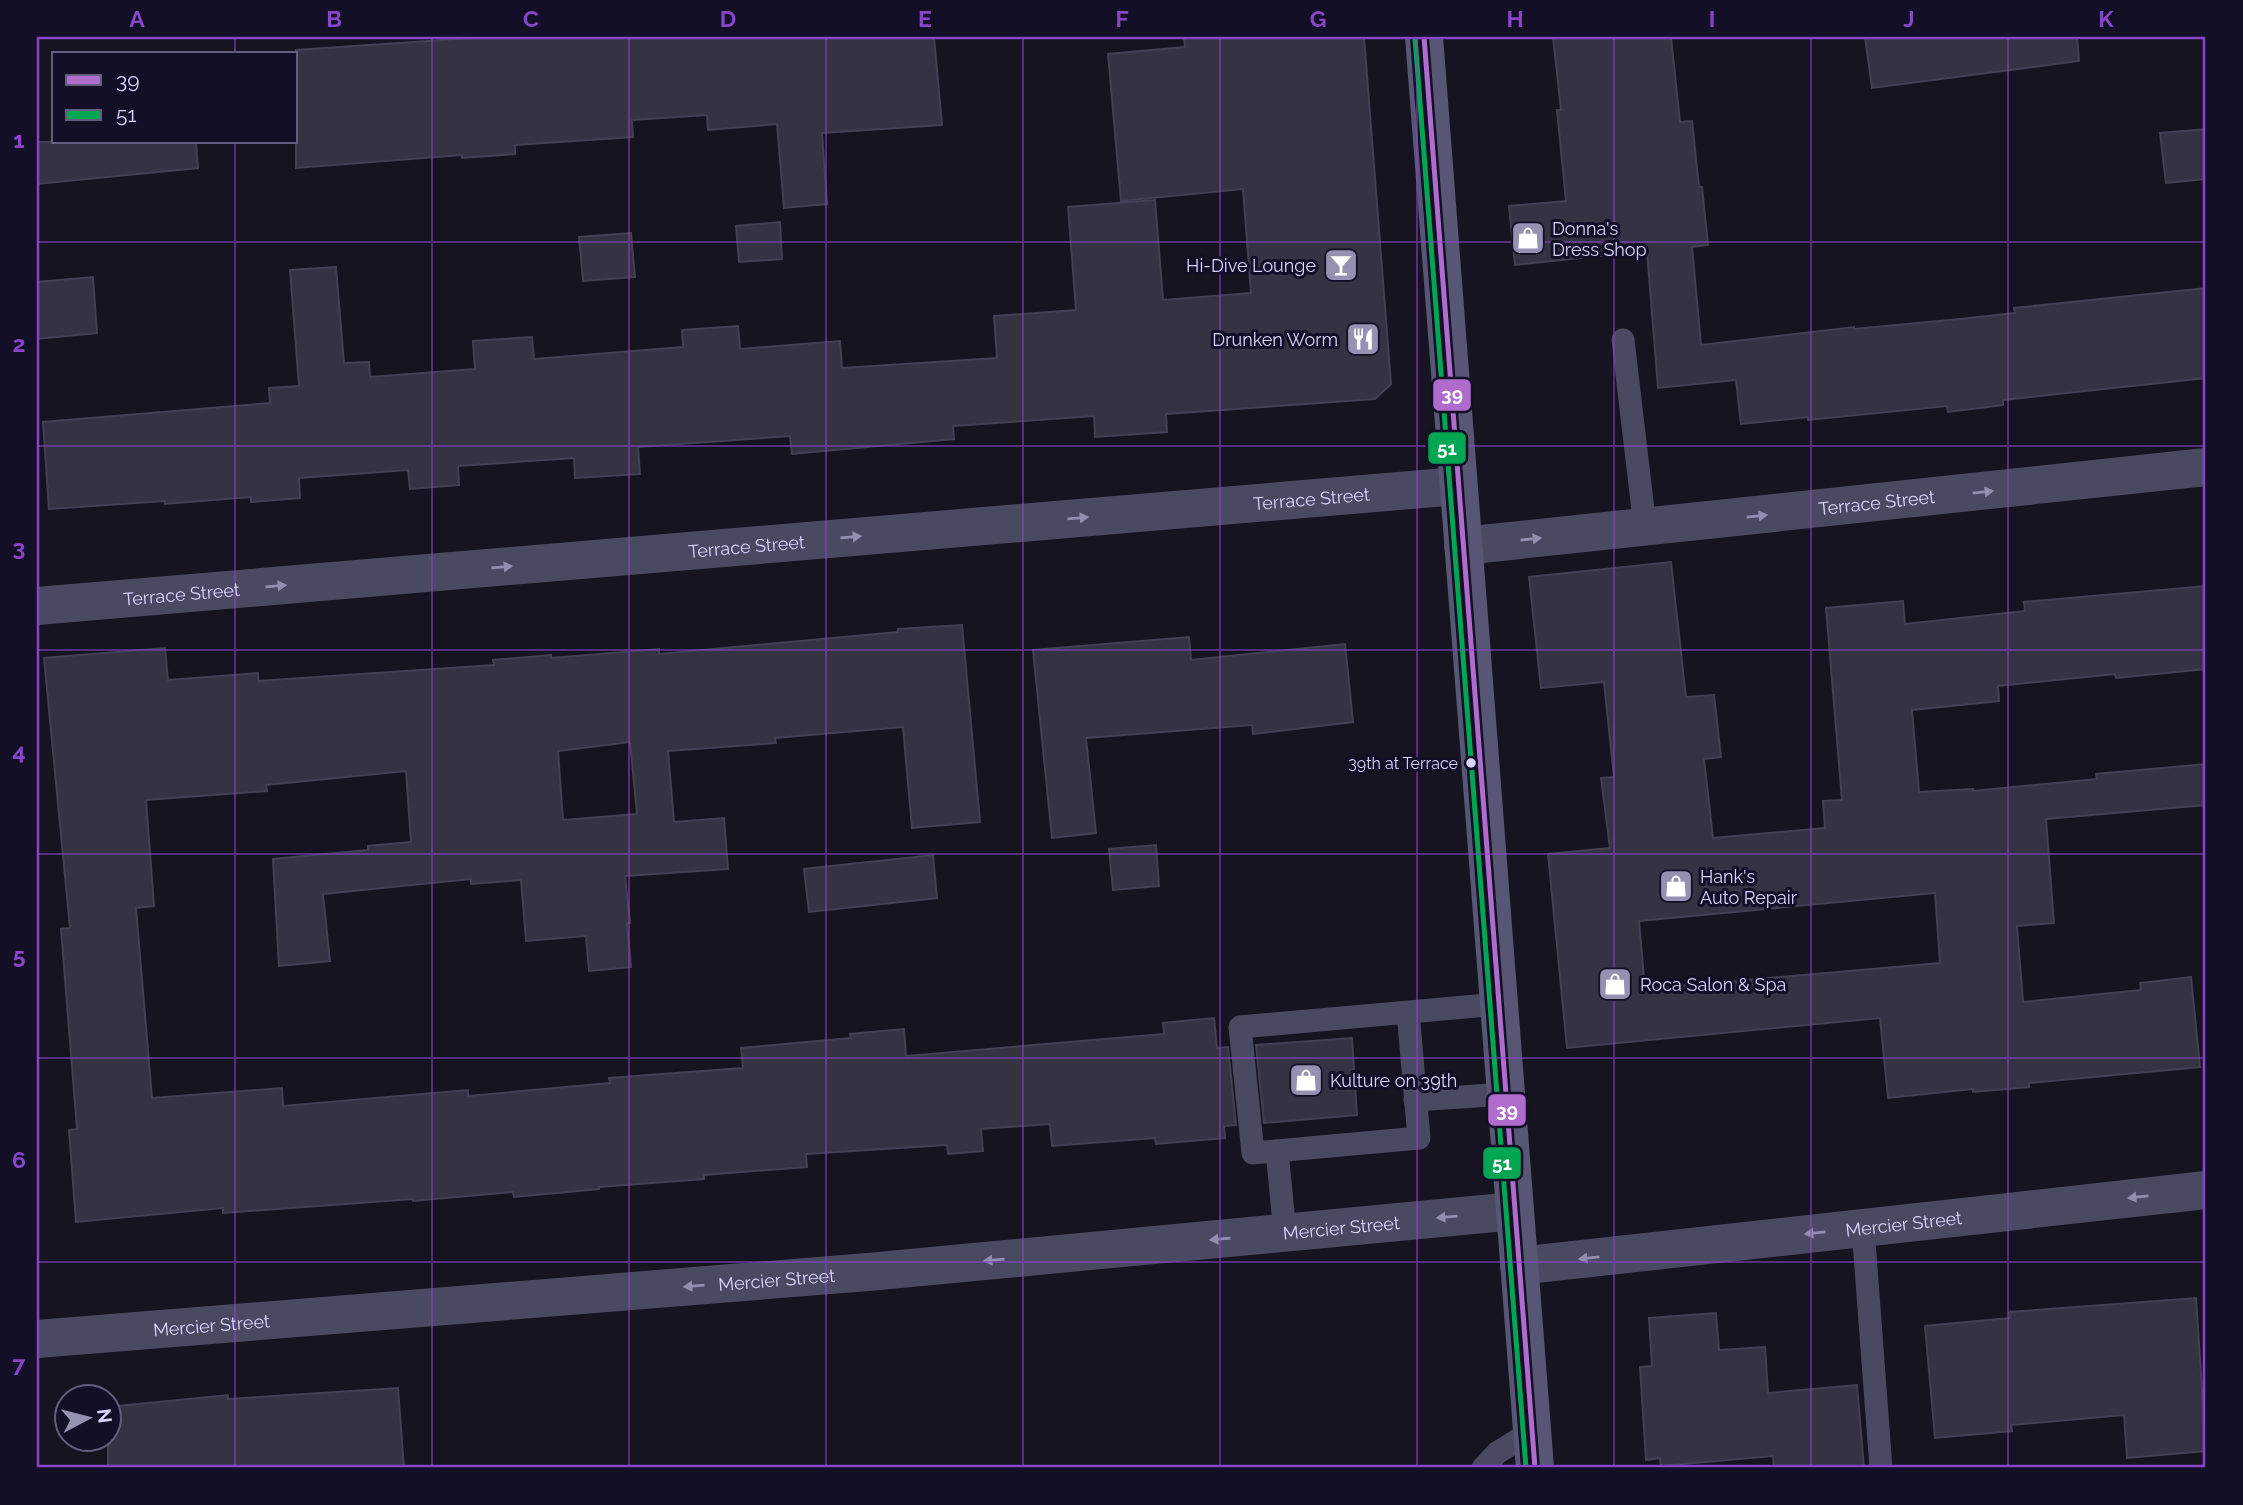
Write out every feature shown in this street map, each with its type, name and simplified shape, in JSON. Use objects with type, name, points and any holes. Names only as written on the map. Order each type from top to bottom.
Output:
[{"type":"main road","points":[[1424,37],[1535,1468]]},
{"type":"street","name":"Terrace Street","points":[[1463,546],[2206,467]]},
{"type":"street","name":"Terrace Street","points":[[37,606],[1458,486]]},
{"type":"street","name":"Mercier Street","points":[[1518,1266],[2206,1190]]},
{"type":"street","name":"Mercier Street","points":[[37,1339],[854,1273],[1515,1211]]},
{"type":"lane","points":[[1623,340],[1646,527]]},
{"type":"lane","points":[[1408,1012],[1419,1138],[1253,1153],[1240,1027],[1408,1012],[1499,1004]]},
{"type":"lane","points":[[1415,1100],[1506,1094]]},
{"type":"lane","points":[[1277,1151],[1285,1233]]},
{"type":"lane","points":[[1863,1228],[1881,1468]]},
{"type":"lane","points":[[1483,1468],[1497,1453],[1532,1431]]},
{"type":"building","points":[[487,37],[934,37],[942,125],[822,133],[827,204],[784,208],[777,124],[708,130],[707,115],[632,120],[633,137],[515,145],[515,154],[462,158],[462,155],[296,168],[296,50]]},
{"type":"building","points":[[1184,37],[1364,37],[1391,384],[1375,399],[1166,414],[1167,432],[1095,437],[1094,416],[953,426],[954,439],[792,454],[790,436],[638,447],[640,474],[575,478],[574,458],[458,466],[459,485],[410,489],[408,470],[299,478],[300,498],[251,502],[251,497],[49,509],[43,422],[270,403],[269,388],[299,386],[290,270],[336,267],[344,363],[369,362],[370,377],[475,369],[473,341],[532,337],[534,359],[683,347],[682,330],[738,326],[740,349],[840,341],[842,368],[997,358],[994,316],[1076,310],[1068,207],[1155,200],[1163,300],[1251,293],[1243,189],[1121,201],[1108,54],[1185,47]]},
{"type":"building","points":[[1553,37],[1671,37],[1680,122],[1692,121],[1708,245],[1692,247],[1701,345],[1854,327],[2015,313],[2014,308],[2206,288],[2206,378],[2003,400],[2003,405],[1948,412],[1947,406],[1741,424],[1736,380],[1658,388],[1647,251],[1515,265],[1509,206],[1566,201],[1557,110],[1561,110]]},
{"type":"building","points":[[1865,37],[2077,37],[2079,61],[1872,88]]},
{"type":"building","points":[[2206,129],[2206,179],[2166,183],[2160,133]]},
{"type":"building","points":[[37,142],[196,144],[198,168],[37,184]]},
{"type":"building","points":[[780,222],[782,259],[739,262],[736,226]]},
{"type":"building","points":[[631,233],[635,277],[583,281],[579,237]]},
{"type":"building","points":[[93,277],[97,333],[37,339],[37,282]]},
{"type":"building","points":[[1671,562],[1686,697],[1714,695],[1721,757],[1704,759],[1713,838],[1825,828],[1823,801],[1842,800],[1826,608],[1903,601],[1905,624],[2025,611],[2024,602],[2206,586],[2206,669],[2116,678],[2115,674],[1998,686],[1999,701],[1912,710],[1919,792],[1973,791],[2097,779],[2096,774],[2206,764],[2206,805],[2046,819],[2054,923],[2017,926],[2023,1002],[2141,990],[2140,983],[2191,977],[2200,1067],[2029,1083],[2029,1087],[1973,1092],[1973,1089],[1888,1098],[1880,1018],[1567,1048],[1548,854],[1610,848],[1601,778],[1614,777],[1604,682],[1541,688],[1529,577]],"holes":[[[1935,893],[1940,963],[1645,989],[1639,921]]]},
{"type":"building","points":[[962,625],[980,822],[912,828],[903,727],[775,738],[776,743],[668,751],[674,822],[724,818],[728,869],[625,876],[631,967],[589,971],[586,936],[526,941],[521,880],[471,884],[471,879],[323,894],[330,961],[279,966],[273,859],[368,850],[368,846],[411,842],[406,771],[266,785],[267,791],[146,800],[154,906],[136,908],[152,1098],[282,1088],[283,1106],[468,1090],[468,1096],[610,1083],[609,1078],[743,1068],[741,1048],[851,1038],[850,1034],[904,1029],[906,1056],[1164,1034],[1163,1023],[1214,1018],[1217,1048],[1228,1047],[1236,1125],[1224,1126],[1225,1138],[1156,1144],[1155,1138],[1052,1146],[1050,1124],[981,1129],[983,1151],[948,1154],[947,1145],[806,1154],[807,1167],[704,1175],[704,1179],[514,1197],[513,1192],[223,1213],[223,1208],[76,1222],[69,1130],[77,1129],[61,929],[70,928],[44,658],[165,648],[168,680],[258,673],[258,681],[494,665],[493,660],[551,655],[551,658],[659,649],[659,654],[898,632],[898,629]],"holes":[[[630,742],[637,814],[563,820],[558,751]]]},
{"type":"building","points":[[1189,637],[1191,660],[1345,644],[1353,722],[1253,734],[1252,725],[1086,738],[1096,833],[1052,838],[1033,650]]},
{"type":"building","points":[[1156,845],[1159,886],[1113,890],[1109,849]]},
{"type":"building","points":[[933,855],[937,898],[809,912],[804,869]]},
{"type":"building","name":"Kulture on 39th","points":[[1352,1038],[1357,1115],[1264,1123],[1256,1045]]},
{"type":"building","points":[[2196,1298],[2206,1451],[2127,1458],[2124,1415],[2011,1425],[2012,1431],[1935,1438],[1925,1326],[2010,1318],[2009,1312]]},
{"type":"building","points":[[1716,1313],[1719,1350],[1765,1347],[1768,1393],[1857,1385],[1864,1468],[1774,1468],[1773,1456],[1661,1466],[1660,1458],[1646,1460],[1640,1367],[1652,1366],[1649,1318]]},
{"type":"building","points":[[398,1388],[404,1468],[108,1468],[108,1452],[122,1452],[122,1406],[228,1395],[228,1399]]},
{"type":"transit line","name":"39","points":[[1424,37],[1535,1468]]},
{"type":"transit line","name":"51","points":[[1415,38],[1526,1468]]},
{"type":"place","name":"Donna's Dress Shop","points":[[1528,238]]},
{"type":"place","name":"Hi-Dive Lounge","points":[[1341,265]]},
{"type":"place","name":"Drunken Worm","points":[[1363,339]]},
{"type":"place","name":"39th at Terrace","points":[[1471,763]]},
{"type":"place","name":"Hank's Auto Repair","points":[[1676,886]]},
{"type":"place","name":"Roca Salon & Spa","points":[[1615,984]]},
{"type":"place","name":"Kulture on 39th","points":[[1306,1080]]}]
